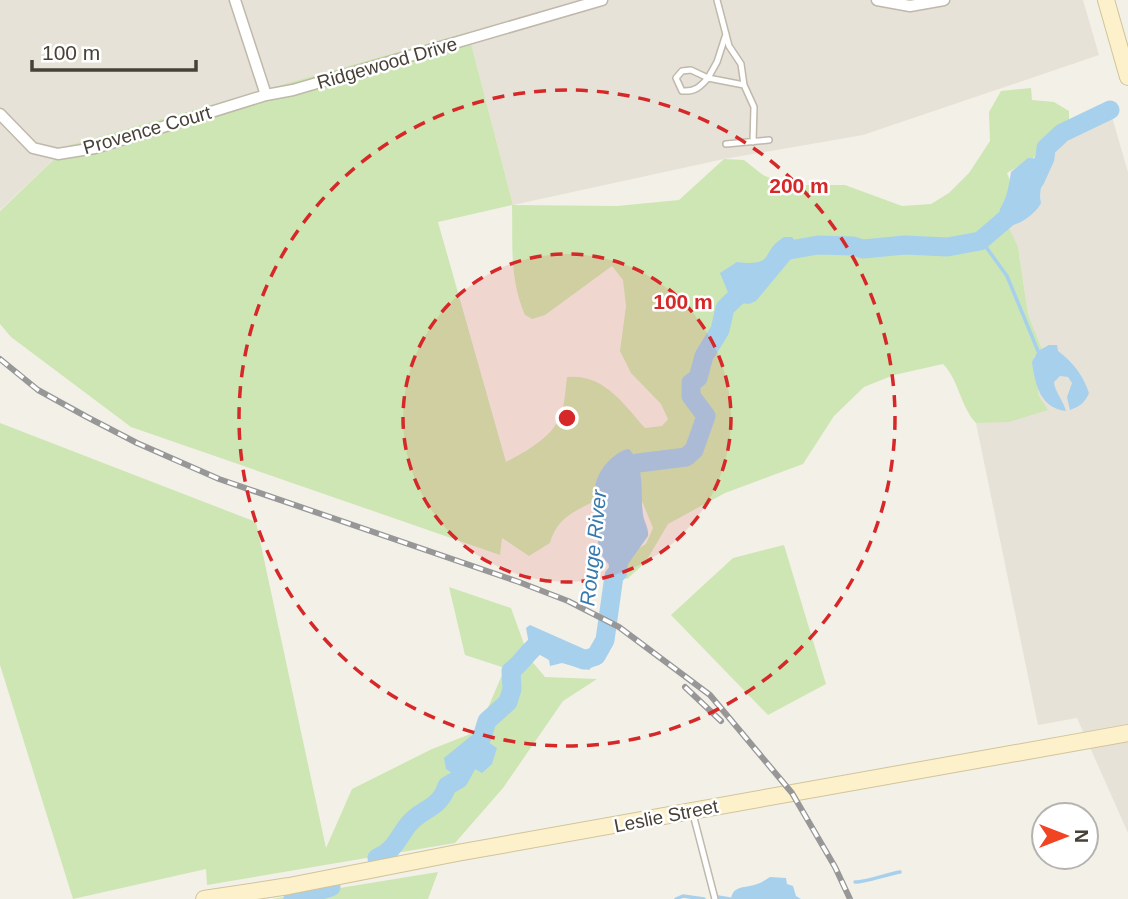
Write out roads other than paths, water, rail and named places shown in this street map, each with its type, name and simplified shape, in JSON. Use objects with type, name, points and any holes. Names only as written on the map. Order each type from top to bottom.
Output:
[{"type":"street","points":[[235,0],[266,95]]},
{"type":"street","name":"Ridgewood Drive","points":[[266,95],[293,90],[602,0]]},
{"type":"street","points":[[877,0],[910,6],[944,0]]},
{"type":"street","points":[[1106,0],[1128,77]]},
{"type":"street","name":"Provence Court","points":[[0,114],[33,148],[58,154],[95,148],[266,95]]},
{"type":"street","name":"Leslie Street","points":[[204,899],[289,886],[1128,733]]},
{"type":"lane","points":[[717,0],[729,46],[741,64],[744,85],[754,107],[753,142]]},
{"type":"lane","points":[[726,34],[708,78],[699,89],[682,91],[676,78],[682,71],[691,70],[708,78],[744,85]]},
{"type":"lane","points":[[726,144],[769,140]]},
{"type":"lane","points":[[692,811],[715,899]]},
{"type":"water","points":[[1028,158],[1047,159],[1041,203],[1020,223],[1007,225],[1002,222],[1000,211],[1011,172]]},
{"type":"water","points":[[784,237],[792,237],[800,248],[756,301],[749,304],[732,302],[720,273],[737,262],[763,260]]},
{"type":"water","points":[[1049,345],[1057,345],[1058,351],[1073,364],[1087,386],[1089,393],[1086,399],[1070,410],[1067,397],[1072,383],[1068,377],[1060,376],[1054,382],[1066,411],[1050,405],[1037,386],[1032,362],[1038,351]]},
{"type":"water","points":[[629,449],[640,472],[643,514],[648,536],[621,574],[608,564],[598,545],[602,515],[595,486],[605,465],[617,454]]},
{"type":"water","points":[[530,625],[591,652],[598,660],[589,670],[562,663],[550,666],[549,660],[528,648],[526,628]]},
{"type":"water","points":[[477,735],[497,748],[492,764],[482,773],[475,769],[459,778],[446,769],[444,758],[471,736]]},
{"type":"water","points":[[770,877],[786,878],[787,884],[793,886],[796,896],[801,899],[731,899],[736,890],[758,884]]},
{"type":"waterway","name":"Rouge River","points":[[1035,180],[1045,158],[1046,148],[1062,133],[1110,110]]},
{"type":"waterway","name":"Rouge River","points":[[778,257],[784,251],[818,245],[853,246],[863,249],[905,245],[947,247],[980,241],[1021,206]]},
{"type":"waterway","points":[[981,240],[1007,276],[1038,351]]},
{"type":"waterway","name":"Rouge River","points":[[623,478],[623,471],[638,463],[686,457],[694,450],[706,416],[691,396],[691,383],[698,378],[704,356],[720,330],[725,308],[751,283]]},
{"type":"waterway","name":"Rouge River","points":[[377,858],[391,848],[413,819],[439,800],[447,786],[459,779],[482,737],[487,721],[508,702],[512,689],[511,671],[534,647],[538,644],[584,660],[596,656],[605,640],[614,576],[618,572],[619,546]]},
{"type":"waterway","points":[[855,882],[900,872]]},
{"type":"waterway","name":"Rouge River","points":[[293,899],[331,887]]},
{"type":"waterway","points":[[676,899],[683,896],[704,899]]},
{"type":"waterway","points":[[718,897],[730,899]]},
{"type":"railway","points":[[0,359],[38,390],[87,417],[137,443],[219,479],[519,582],[568,601],[619,627],[710,695],[792,793],[835,867],[850,899]]},
{"type":"railway","points":[[685,687],[721,721]]}]
